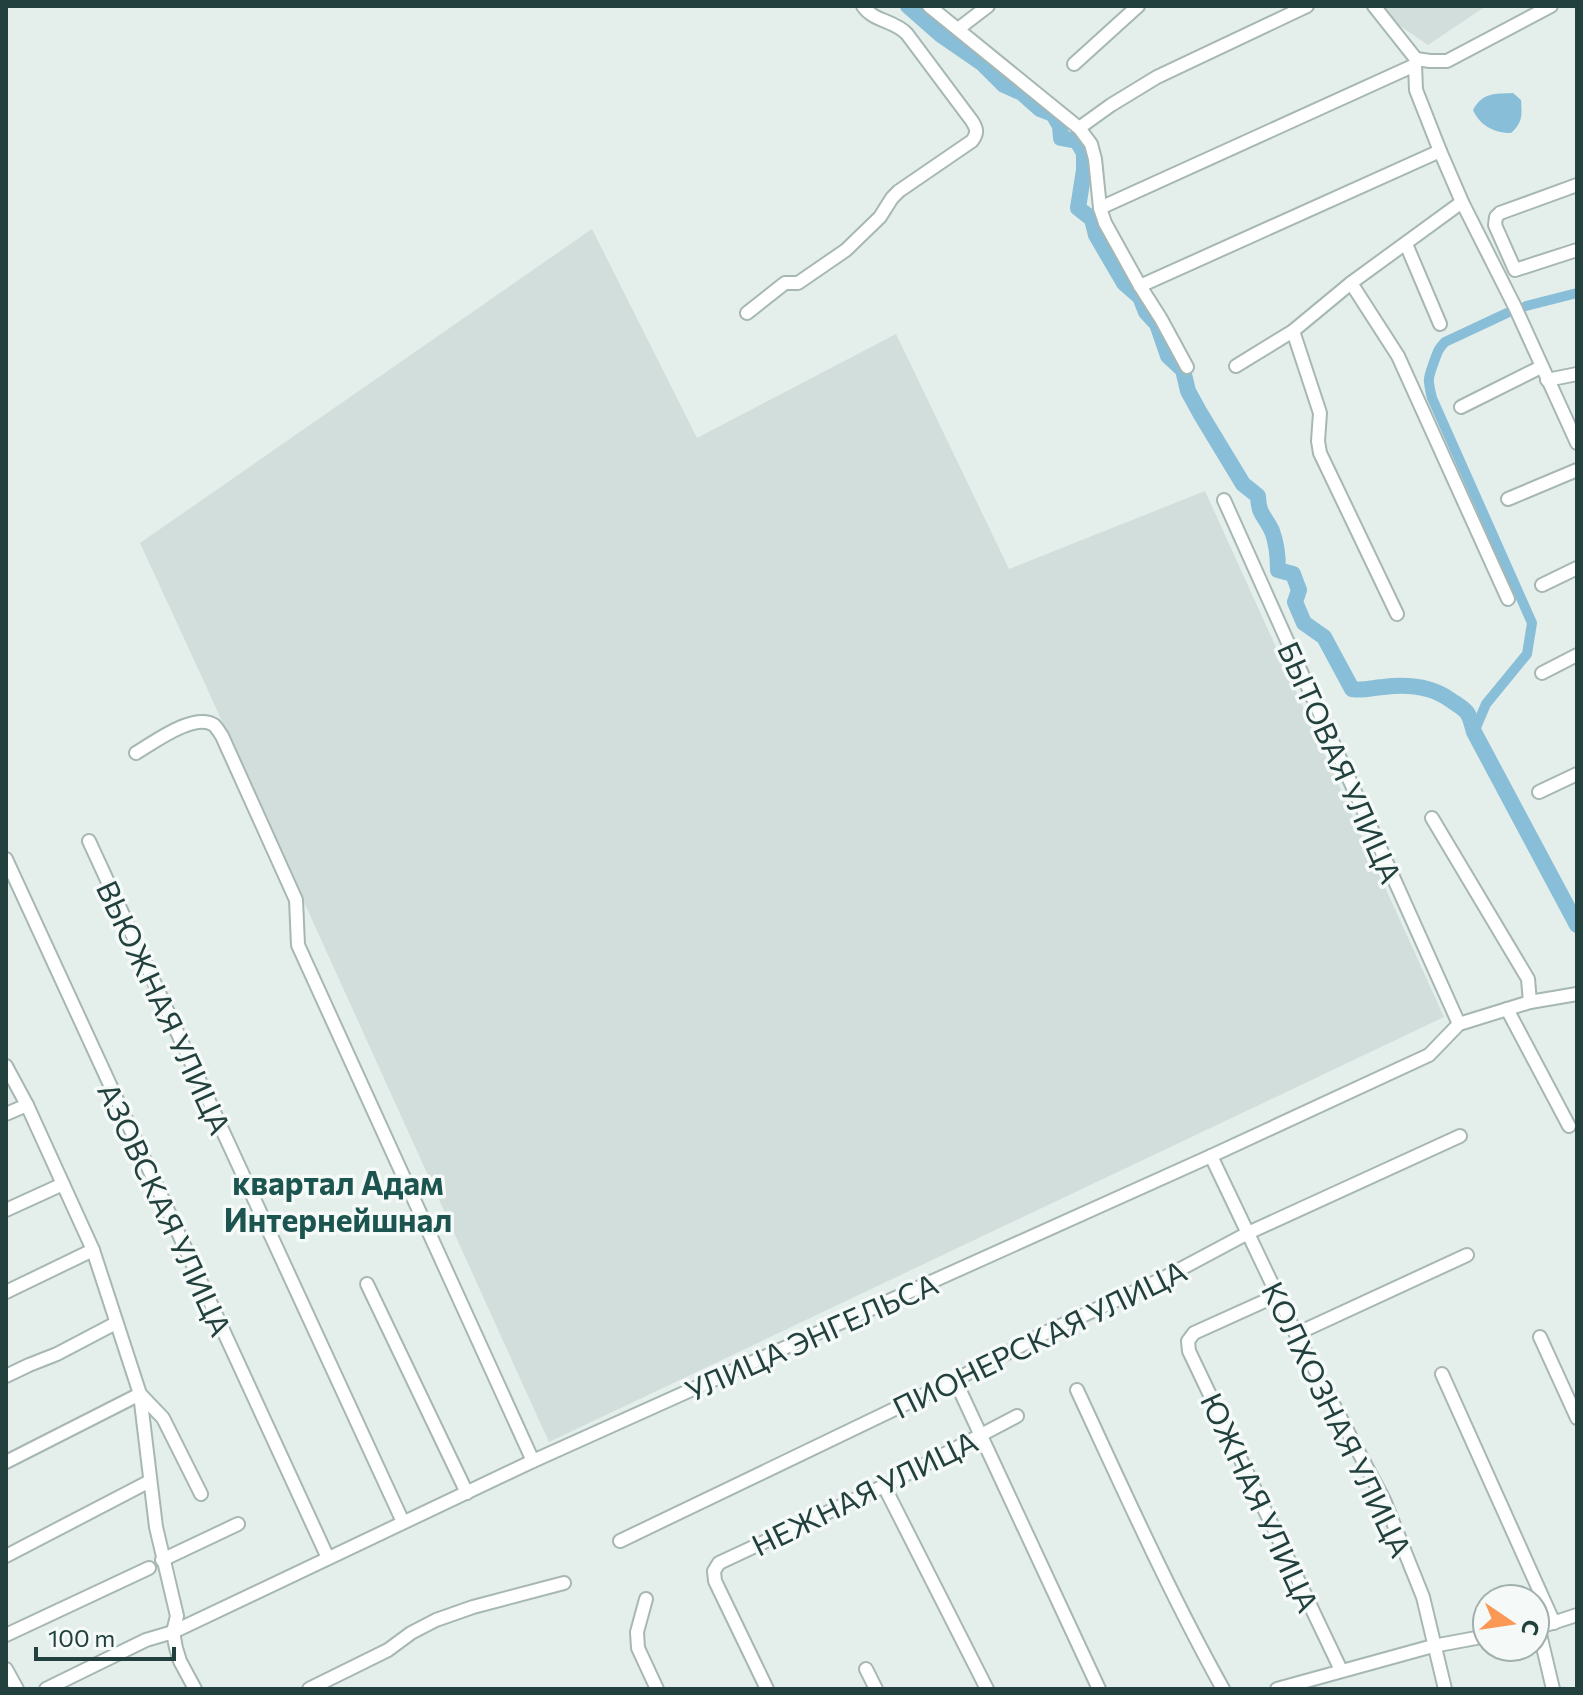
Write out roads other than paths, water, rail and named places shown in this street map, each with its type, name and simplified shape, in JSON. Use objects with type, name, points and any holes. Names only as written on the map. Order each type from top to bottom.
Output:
[{"type":"street","points":[[747,313],[785,283],[798,283],[846,250],[880,217],[899,191],[972,141],[976,135],[972,121],[907,34],[900,27],[868,14],[863,6]]},
{"type":"street","points":[[929,6],[1079,128],[1091,144],[1105,223],[1187,367]]},
{"type":"street","points":[[958,29],[988,6]]},
{"type":"street","points":[[1074,64],[1138,6]]},
{"type":"street","points":[[1079,128],[1157,77],[1307,6]]},
{"type":"street","points":[[1374,6],[1415,62],[1416,90],[1440,151],[1577,443]]},
{"type":"street","points":[[1100,208],[1415,62],[1447,61],[1551,6]]},
{"type":"street","points":[[1140,286],[1440,151]]},
{"type":"street","points":[[1515,270],[1495,225],[1496,217],[1577,185]]},
{"type":"street","points":[[1236,366],[1293,331],[1351,283],[1462,202]]},
{"type":"street","points":[[1406,244],[1440,324]]},
{"type":"street","points":[[1499,275],[1577,250]]},
{"type":"street","points":[[1351,283],[1398,356],[1508,599]]},
{"type":"street","points":[[1293,331],[1320,413],[1320,453],[1397,614]]},
{"type":"street","points":[[1461,407],[1541,367]]},
{"type":"street","points":[[1547,380],[1577,374]]},
{"type":"street","points":[[1508,499],[1577,470]]},
{"type":"street","name":"БЫТОВАЯ УЛИЦА","points":[[1224,500],[1459,1024]]},
{"type":"street","points":[[1542,585],[1577,568]]},
{"type":"street","points":[[1542,673],[1577,655]]},
{"type":"street","points":[[136,753],[177,728],[193,723],[206,722],[216,726],[222,736],[296,900],[298,945],[533,1461]]},
{"type":"street","points":[[1539,792],[1577,774]]},
{"type":"street","points":[[1432,818],[1528,979],[1530,1002]]},
{"type":"street","name":"ВЬЮЖНАЯ УЛИЦА","points":[[89,841],[403,1522]]},
{"type":"street","name":"АЗОВСКАЯ УЛИЦА","points":[[6,859],[328,1558]]},
{"type":"street","name":"УЛИЦА ЭНГЕЛЬСА","points":[[46,1689],[533,1461],[1429,1055],[1459,1024],[1530,1002],[1577,994]]},
{"type":"street","points":[[1507,1009],[1569,1126]]},
{"type":"street","points":[[6,1066],[11,1086],[27,1105],[93,1250],[140,1394],[162,1560],[177,1616],[173,1632],[180,1661],[195,1689]]},
{"type":"street","points":[[6,1114],[27,1105]]},
{"type":"street","name":"ПИОНЕРСКАЯ УЛИЦА","points":[[620,1541],[1160,1280],[1248,1233],[1460,1136]]},
{"type":"street","name":"КОЛХОЗНАЯ УЛИЦА","points":[[1211,1156],[1296,1334],[1384,1500],[1423,1597],[1445,1689]]},
{"type":"street","points":[[6,1210],[63,1184]]},
{"type":"street","points":[[6,1292],[93,1250]]},
{"type":"street","points":[[1296,1334],[1467,1255]]},
{"type":"street","points":[[367,1284],[467,1493]]},
{"type":"street","name":"ЮЖНАЯ УЛИЦА","points":[[1278,1295],[1194,1333],[1188,1341],[1189,1351],[1341,1670]]},
{"type":"street","points":[[6,1376],[116,1323]]},
{"type":"street","points":[[1540,1337],[1577,1418]]},
{"type":"street","points":[[1442,1374],[1554,1623]]},
{"type":"street","points":[[955,1380],[1099,1689]]},
{"type":"street","points":[[1077,1390],[1194,1637],[1223,1689]]},
{"type":"street","points":[[6,1462],[140,1394]]},
{"type":"street","points":[[140,1394],[163,1418],[201,1494]]},
{"type":"street","name":"НЕЖНАЯ УЛИЦА","points":[[767,1689],[715,1581],[714,1571],[719,1563],[884,1486],[1017,1416]]},
{"type":"street","points":[[6,1556],[150,1481]]},
{"type":"street","points":[[884,1486],[987,1689]]},
{"type":"street","points":[[162,1560],[238,1524]]},
{"type":"street","points":[[6,1635],[149,1568]]},
{"type":"street","points":[[309,1689],[388,1650],[436,1620],[564,1583]]},
{"type":"street","points":[[646,1599],[637,1632],[638,1648],[657,1689]]},
{"type":"street","points":[[1551,1624],[1577,1615]]},
{"type":"street","points":[[1277,1689],[1433,1646],[1471,1639]]},
{"type":"street","points":[[1546,1663],[1553,1689]]},
{"type":"street","points":[[6,1669],[17,1689]]},
{"type":"street","points":[[866,1669],[876,1689]]},
{"type":"street","points":[[1324,1675],[1327,1689]]},
{"type":"water","points":[[1513,93],[1521,100],[1521,114],[1518,126],[1511,133],[1489,128],[1473,110],[1485,97]]},
{"type":"waterway","points":[[908,6],[941,35],[983,64],[1004,85],[1053,114],[1060,126],[1061,138],[1077,141],[1084,153],[1078,208],[1092,219],[1096,235],[1124,283],[1140,297],[1146,312],[1157,324],[1168,356],[1183,370],[1188,391],[1243,484],[1258,496],[1261,512],[1275,541],[1278,570],[1293,574],[1299,590],[1295,602],[1304,623],[1324,637],[1352,689],[1425,688],[1441,694],[1466,712],[1577,925]]},
{"type":"waterway","points":[[1526,306],[1577,293]]},
{"type":"waterway","points":[[1474,732],[1486,704],[1527,654],[1532,623],[1432,398],[1429,378],[1445,342],[1507,313]]},
{"type":"district","name":"квартал Адам Интернейшнал","points":[[338,1200]]}]
